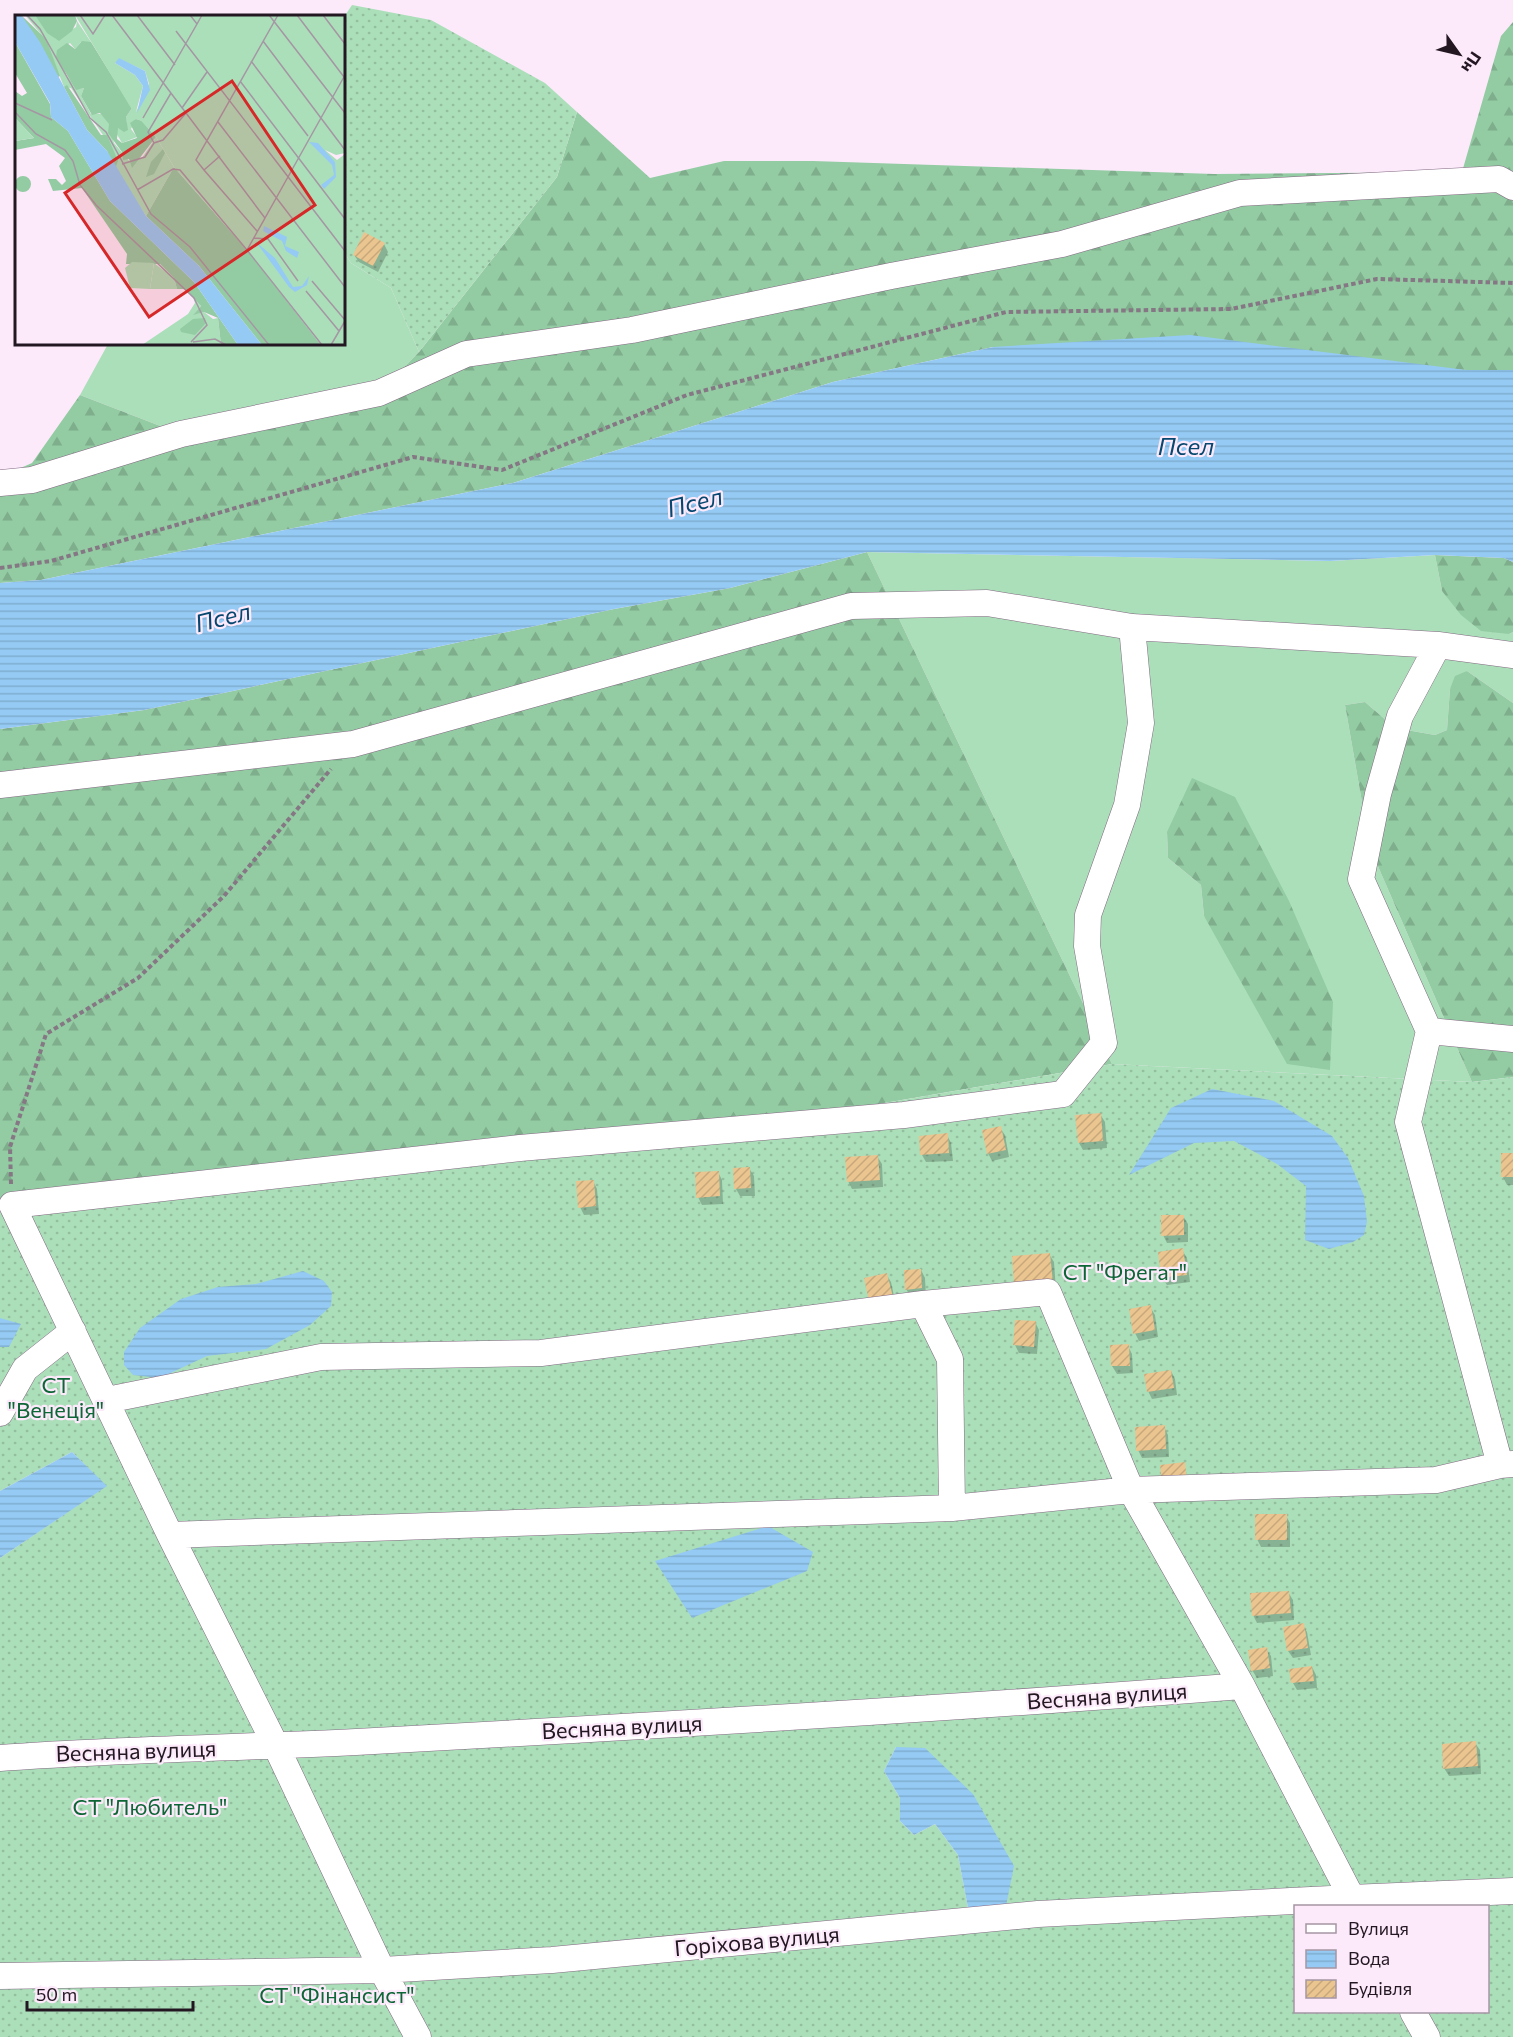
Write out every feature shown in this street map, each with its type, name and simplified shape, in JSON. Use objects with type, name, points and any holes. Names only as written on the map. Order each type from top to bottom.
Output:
[{"type":"street","points":[[0,483],[32,480],[181,434],[379,393],[466,354],[632,330],[891,276],[1062,244],[1240,193],[1499,179],[1513,187]]},
{"type":"street","points":[[0,785],[353,744],[851,606],[987,603],[1132,627],[1438,645],[1513,655]]},
{"type":"street","points":[[418,2037],[382,1970],[276,1746],[170,1535],[73,1330],[6,1206],[520,1148],[904,1115],[1063,1095],[1104,1043],[1087,946],[1088,915],[1126,805],[1141,723],[1132,627]]},
{"type":"street","points":[[170,1535],[952,1508],[1131,1490],[1436,1480],[1506,1465],[1408,1122],[1429,1031],[1361,879],[1378,794],[1400,716],[1438,645]]},
{"type":"street","points":[[1429,1031],[1513,1039]]},
{"type":"street","points":[[106,1400],[321,1357],[541,1353],[923,1304],[1048,1292],[1131,1490],[1242,1686],[1354,1902]]},
{"type":"street","points":[[923,1304],[950,1359],[952,1508]]},
{"type":"street","points":[[0,1413],[25,1369],[73,1330]]},
{"type":"street","name":"Весняна вулиця","points":[[0,1758],[276,1746],[987,1705],[1242,1686]]},
{"type":"street","name":"Горіхова вулиця","points":[[0,1976],[382,1970],[552,1960],[1038,1914],[1354,1902],[1513,1891]]},
{"type":"street","points":[[1414,2013],[1427,2037]]},
{"type":"path","points":[[0,568],[51,561],[413,457],[502,470],[687,395],[1006,312],[1231,309],[1377,279],[1513,283]]},
{"type":"path","points":[[6,1206],[10,1147],[46,1034],[138,978],[224,896],[353,744]]},
{"type":"green space","points":[[352,5],[431,20],[545,83],[577,112],[557,177],[419,352],[391,288],[351,263],[345,254],[345,16]]},
{"type":"green space","points":[[1513,22],[1513,370],[1466,370],[993,347],[833,382],[513,483],[41,580],[0,583],[0,477],[32,463],[80,395],[181,434],[379,393],[419,352],[557,177],[577,112],[650,178],[724,161],[813,161],[1214,174],[1462,172],[1501,36]]},
{"type":"green space","points":[[345,254],[351,263],[391,288],[419,352],[379,393],[181,434],[80,395],[107,345],[345,345]]},
{"type":"green space","points":[[867,552],[1330,561],[1435,555],[1442,591],[1509,634],[1513,632],[1513,703],[1467,671],[1450,689],[1447,730],[1435,735],[1395,728],[1365,702],[1345,705],[1370,848],[1472,1082],[1112,1064]],"holes":[[[1167,832],[1330,1070],[1204,916],[1201,885],[1168,858]]]},
{"type":"green space","points":[[867,552],[1112,1064],[727,1130],[0,1206],[0,729],[144,710],[614,609],[730,588]]},
{"type":"green space","points":[[1435,555],[1504,558],[1513,562],[1513,632],[1509,634],[1481,631],[1461,615],[1442,591]]},
{"type":"green space","points":[[1467,671],[1513,703],[1513,1077],[1472,1082],[1370,848],[1345,705],[1365,702],[1395,728],[1435,735],[1447,730],[1450,689],[1455,676]]},
{"type":"green space","points":[[1192,778],[1235,797],[1289,901],[1333,1002],[1330,1070],[1287,1064],[1204,916],[1201,885],[1168,858],[1167,832]]},
{"type":"green space","points":[[1112,1064],[1472,1082],[1513,1077],[1513,2037],[0,2037],[0,1558],[106,1486],[72,1452],[0,1491],[0,1206],[727,1130]],"holes":[[[896,1747],[1006,1906],[968,1908],[958,1855],[935,1824],[914,1835],[900,1821],[900,1798],[884,1771]]]},
{"type":"water","name":"Псел","points":[[1190,335],[1466,370],[1513,370],[1513,562],[1504,558],[1435,555],[1330,561],[867,552],[730,588],[614,609],[144,710],[0,729],[0,583],[41,580],[513,483],[833,382],[993,347]]},
{"type":"water","points":[[1212,1089],[1274,1101],[1332,1136],[1348,1158],[1364,1196],[1367,1222],[1364,1235],[1353,1242],[1329,1249],[1305,1240],[1306,1186],[1277,1164],[1234,1141],[1194,1143],[1129,1175],[1171,1108]]},
{"type":"water","points":[[303,1271],[324,1281],[332,1292],[331,1306],[310,1325],[266,1349],[207,1356],[160,1378],[133,1375],[124,1365],[124,1352],[140,1328],[181,1299],[218,1287],[256,1284]]},
{"type":"water","points":[[0,1318],[21,1324],[9,1347],[0,1347]]},
{"type":"water","points":[[72,1452],[107,1486],[0,1558],[0,1491]]},
{"type":"water","points":[[768,1526],[813,1552],[807,1571],[692,1618],[655,1561]]},
{"type":"water","points":[[896,1747],[925,1748],[973,1794],[1014,1866],[1006,1906],[968,1908],[958,1855],[935,1824],[914,1835],[900,1821],[900,1798],[884,1771]]},
{"type":"building","points":[[364,232],[385,243],[373,266],[353,255]]},
{"type":"building","points":[[1101,1113],[1103,1141],[1078,1143],[1075,1115]]},
{"type":"building","points":[[1001,1126],[1006,1150],[987,1154],[982,1130]]},
{"type":"building","points":[[948,1133],[949,1153],[920,1155],[919,1136]]},
{"type":"building","points":[[1501,1153],[1513,1153],[1513,1177],[1501,1177]]},
{"type":"building","points":[[878,1155],[880,1180],[847,1182],[845,1157]]},
{"type":"building","points":[[750,1167],[751,1188],[734,1189],[733,1168]]},
{"type":"building","points":[[719,1171],[720,1196],[696,1198],[695,1172]]},
{"type":"building","points":[[594,1180],[596,1206],[578,1208],[576,1181]]},
{"type":"building","points":[[1161,1215],[1184,1215],[1184,1235],[1161,1236]]},
{"type":"building","points":[[1183,1248],[1187,1275],[1161,1278],[1158,1252]]},
{"type":"building","points":[[1050,1253],[1053,1283],[1014,1286],[1012,1256]]},
{"type":"building","points":[[921,1269],[922,1288],[905,1290],[904,1270]]},
{"type":"building","points":[[887,1273],[893,1297],[869,1302],[864,1278]]},
{"type":"building","points":[[1151,1305],[1155,1330],[1133,1334],[1129,1309]]},
{"type":"building","points":[[1015,1320],[1036,1321],[1034,1347],[1013,1345]]},
{"type":"building","points":[[1129,1344],[1130,1366],[1111,1366],[1110,1345]]},
{"type":"building","points":[[1171,1370],[1174,1388],[1147,1392],[1144,1374]]},
{"type":"building","points":[[1165,1425],[1166,1449],[1136,1451],[1135,1427]]},
{"type":"building","points":[[1185,1462],[1187,1481],[1162,1484],[1160,1465]]},
{"type":"building","points":[[1255,1514],[1287,1514],[1287,1540],[1255,1540]]},
{"type":"building","points":[[1289,1591],[1291,1613],[1252,1616],[1250,1593]]},
{"type":"building","points":[[1304,1623],[1308,1648],[1287,1651],[1283,1627]]},
{"type":"building","points":[[1267,1647],[1270,1668],[1251,1671],[1248,1650]]},
{"type":"building","points":[[1312,1666],[1314,1681],[1291,1683],[1289,1669]]},
{"type":"building","points":[[1476,1741],[1478,1766],[1443,1769],[1442,1744]]},
{"type":"park label","name":"СТ \"Фрегат\"","points":[[1125,1272]]},
{"type":"park label","name":"СТ \"Венеція\"","points":[[56,1398]]},
{"type":"park label","name":"СТ \"Любитель\"","points":[[150,1807]]},
{"type":"park label","name":"СТ \"Фiнансист\"","points":[[337,1995]]}]
